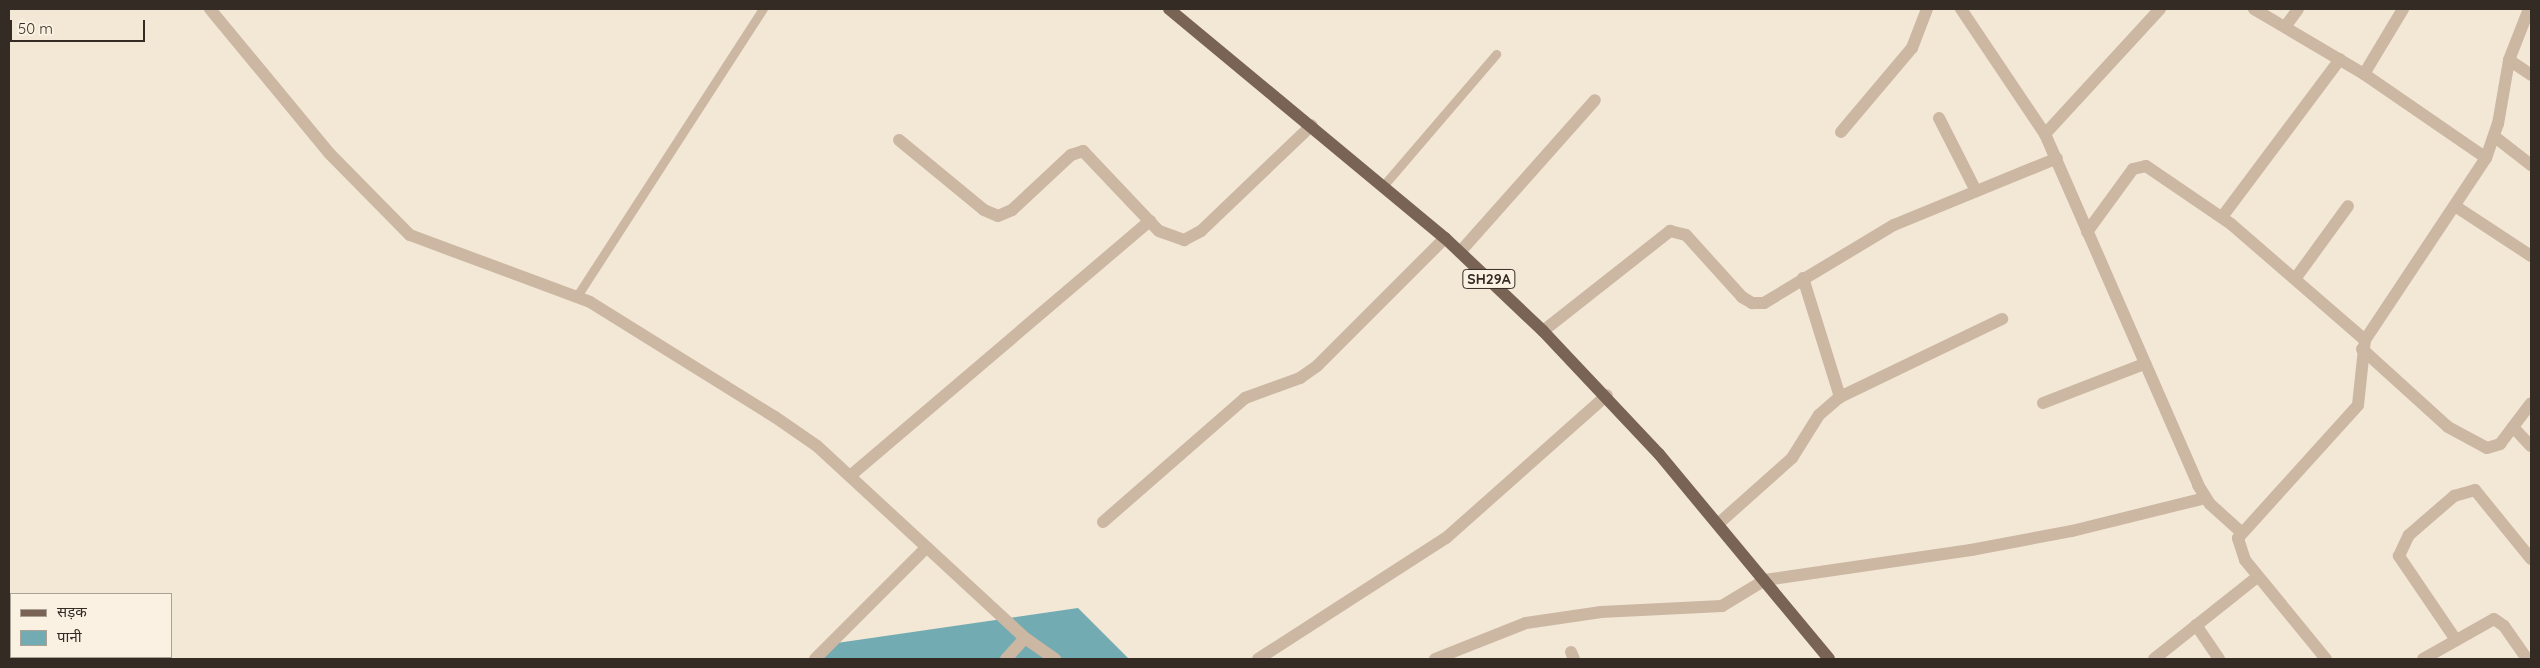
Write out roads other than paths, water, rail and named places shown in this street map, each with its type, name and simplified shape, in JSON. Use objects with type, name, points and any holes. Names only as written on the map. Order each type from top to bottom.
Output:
[{"type":"main road","name":"SH29A","points":[[1169,9],[1312,125],[1445,238],[1543,331],[1607,396],[1718,524],[1829,659]]},
{"type":"street","points":[[210,9],[330,154],[410,235],[430,245],[577,296],[775,417],[817,446],[1025,638],[1055,659]]},
{"type":"street","points":[[1841,132],[1912,48],[1927,9]]},
{"type":"street","points":[[1962,9],[2045,134],[2057,158],[2144,364],[2205,498],[2239,538],[2245,560],[2326,659]]},
{"type":"street","points":[[2045,134],[2160,9]]},
{"type":"street","points":[[2254,9],[2364,74],[2486,158]]},
{"type":"street","points":[[2285,27],[2298,9]]},
{"type":"street","points":[[2364,74],[2403,9]]},
{"type":"street","points":[[2239,538],[2354,411],[2360,399],[2363,345],[2486,158],[2495,136],[2509,60],[2529,9]]},
{"type":"street","points":[[2222,217],[2340,59]]},
{"type":"street","points":[[2509,60],[2531,75]]},
{"type":"street","points":[[1460,252],[1595,100]]},
{"type":"street","points":[[1939,118],[1976,191]]},
{"type":"street","points":[[899,140],[984,210],[998,216],[1012,210],[1071,155],[1083,151],[1168,238],[1192,238],[1312,125]]},
{"type":"street","points":[[2495,136],[2531,165]]},
{"type":"street","points":[[1543,331],[1673,230],[1686,235],[1752,303],[1764,303],[1894,225],[2057,158]]},
{"type":"street","points":[[2087,232],[2133,169],[2141,165],[2153,169],[2222,217],[2295,279],[2432,414],[2476,445],[2496,447],[2531,404]]},
{"type":"street","points":[[2295,279],[2348,206]]},
{"type":"street","points":[[2455,206],[2531,256]]},
{"type":"street","points":[[850,476],[1150,221]]},
{"type":"street","points":[[1103,522],[1238,403],[1267,387],[1300,378],[1317,366],[1445,238]]},
{"type":"street","points":[[1803,278],[1840,397]]},
{"type":"street","points":[[1718,524],[1792,458],[1819,415],[1840,397],[2002,318]]},
{"type":"street","points":[[2042,403],[2144,364]]},
{"type":"street","points":[[1258,659],[1446,538],[1607,396]]},
{"type":"street","points":[[2513,427],[2531,446]]},
{"type":"street","points":[[2456,640],[2401,559],[2402,546],[2409,535],[2454,496],[2475,490],[2531,559]]},
{"type":"street","points":[[1435,659],[1487,636],[1566,616],[1722,606],[1768,584],[2072,531],[2205,498]]},
{"type":"street","points":[[816,659],[927,547]]},
{"type":"street","points":[[2154,659],[2258,577]]},
{"type":"street","points":[[2423,659],[2456,640],[2498,620],[2527,659]]},
{"type":"street","points":[[2196,625],[2219,659]]},
{"type":"street","points":[[1006,659],[1025,638]]},
{"type":"lane","points":[[577,296],[763,9]]},
{"type":"lane","points":[[1383,186],[1496,54]]},
{"type":"water","points":[[1078,608],[1129,659],[823,659],[823,645]]}]
